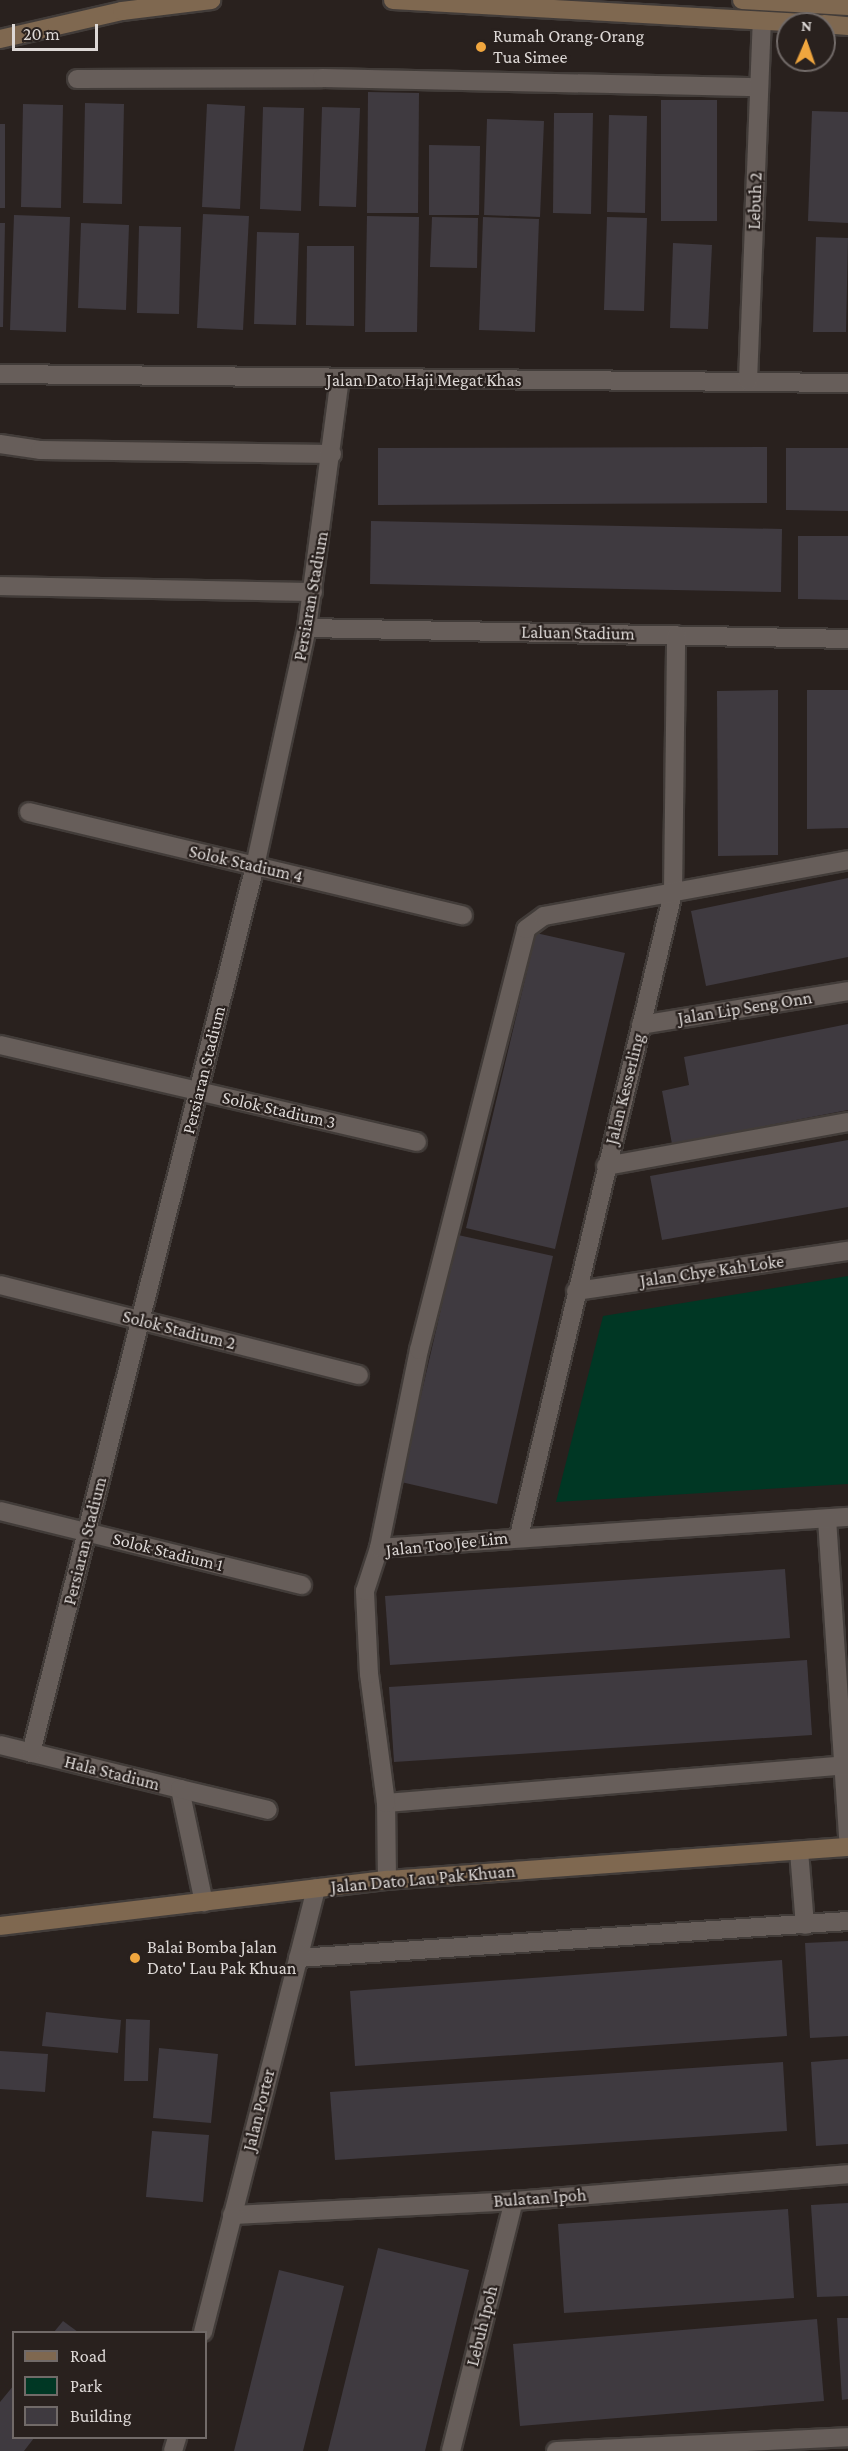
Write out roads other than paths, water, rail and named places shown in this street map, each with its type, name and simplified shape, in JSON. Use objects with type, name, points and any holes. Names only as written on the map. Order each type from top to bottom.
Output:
[{"type":"main road","points":[[0,39],[122,11],[211,0]]},
{"type":"main road","points":[[393,0],[776,22]]},
{"type":"main road","points":[[751,0],[848,6]]},
{"type":"main road","name":"Jalan Dato Lau Pak Khuan","points":[[0,1926],[387,1880],[848,1847]]},
{"type":"street","name":"Lebuh 2","points":[[748,381],[762,21]]},
{"type":"street","points":[[77,79],[322,78],[759,87]]},
{"type":"street","name":"Jalan Dato Haji Megat Khas","points":[[0,374],[848,382]]},
{"type":"street","name":"Persiaran Stadium","points":[[32,1753],[255,866],[307,628],[332,454],[340,379]]},
{"type":"street","points":[[0,444],[40,450],[332,454]]},
{"type":"street","points":[[0,586],[313,592]]},
{"type":"street","name":"Laluan Stadium","points":[[307,628],[848,639]]},
{"type":"street","name":"Jalan Kesserling","points":[[519,1536],[673,893],[676,635]]},
{"type":"street","name":"Solok Stadium 4","points":[[29,812],[463,915]]},
{"type":"street","points":[[380,1548],[419,1350],[526,928],[544,916],[848,860]]},
{"type":"street","name":"Jalan Lip Seng Onn","points":[[641,1025],[848,991]]},
{"type":"street","name":"Solok Stadium 3","points":[[0,1045],[417,1142]]},
{"type":"street","points":[[606,1166],[848,1122]]},
{"type":"street","name":"Jalan Chye Kah Loke","points":[[576,1291],[848,1251]]},
{"type":"street","name":"Solok Stadium 2","points":[[0,1285],[358,1375]]},
{"type":"street","name":"Solok Stadium 1","points":[[0,1511],[302,1584]]},
{"type":"street","name":"Jalan Too Jee Lim","points":[[387,1880],[386,1803],[369,1674],[365,1590],[380,1548],[519,1536],[848,1517]]},
{"type":"street","points":[[827,1518],[848,1839]]},
{"type":"street","name":"Hala Stadium","points":[[0,1745],[180,1790],[204,1903]]},
{"type":"street","points":[[386,1803],[844,1766]]},
{"type":"street","points":[[180,1790],[268,1810]]},
{"type":"street","points":[[799,1851],[804,1925]]},
{"type":"street","name":"Jalan Porter","points":[[203,2331],[316,1888]]},
{"type":"street","points":[[298,1958],[848,1921]]},
{"type":"street","name":"Bulatan Ipoh","points":[[232,2215],[514,2201],[848,2174]]},
{"type":"street","name":"Lebuh Ipoh","points":[[451,2451],[514,2201]]},
{"type":"street","points":[[556,2451],[728,2447],[848,2437]]},
{"type":"place","name":"Rumah Orang-Orang Tua Simee","points":[[481,47]]},
{"type":"place","name":"Balai Bomba Jalan Dato' Lau Pak Khuan","points":[[135,1958]]}]
